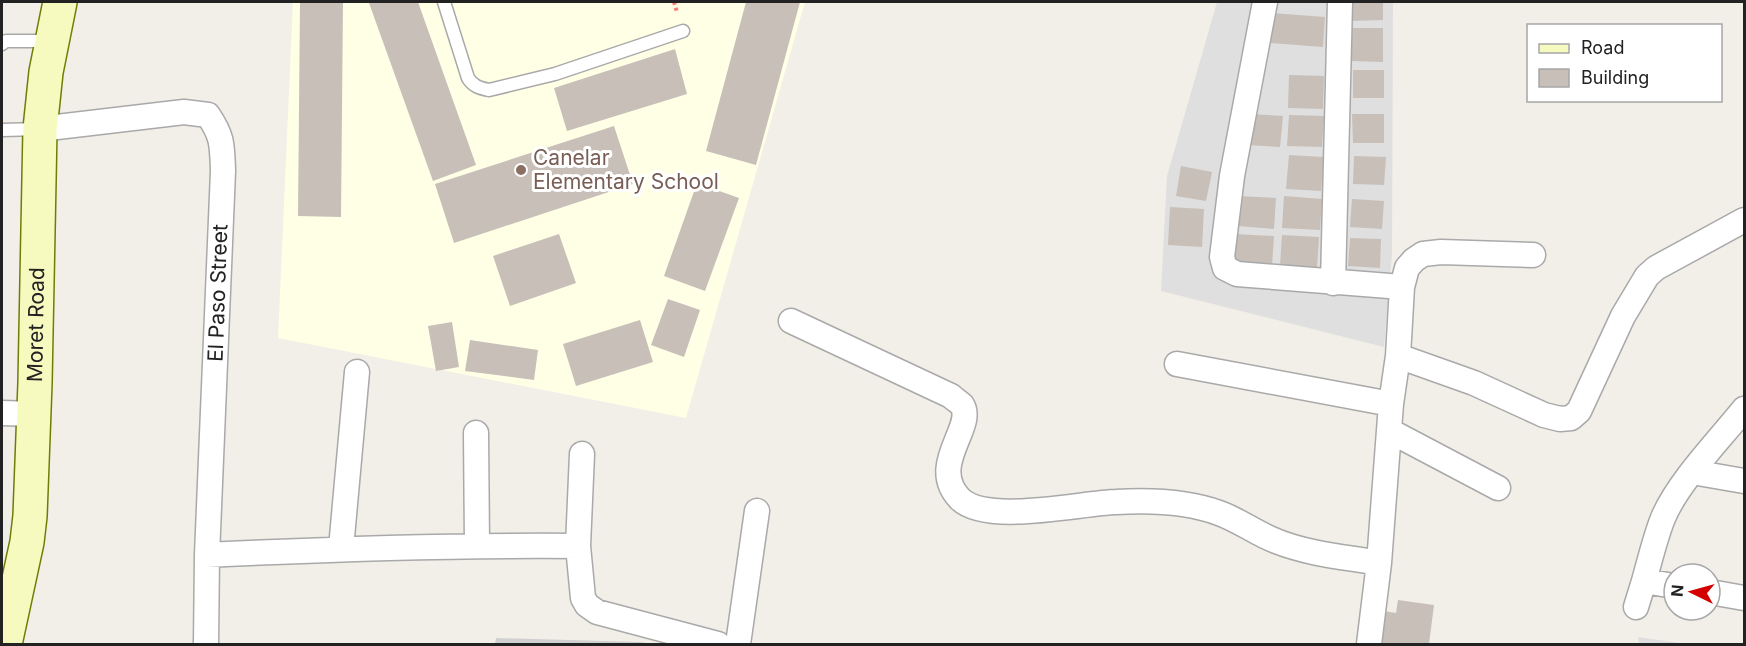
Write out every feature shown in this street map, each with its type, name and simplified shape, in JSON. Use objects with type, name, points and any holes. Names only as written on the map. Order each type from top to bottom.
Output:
[{"type":"street","name":"Moret Road","points":[[5,645],[8,598],[27,542],[30,516],[40,129],[46,72],[60,2]]},
{"type":"street","points":[[1265,2],[1232,176],[1222,257],[1225,268],[1237,274],[1402,287]]},
{"type":"street","points":[[1333,282],[1340,2]]},
{"type":"street","name":"El Paso Street","points":[[40,129],[184,112],[208,115],[218,130],[222,143],[223,171],[207,555],[206,645]]},
{"type":"street","points":[[1398,356],[1474,384],[1544,415],[1560,419],[1571,418],[1579,411],[1623,316],[1647,276],[1656,268],[1744,220]]},
{"type":"street","points":[[1369,645],[1391,404],[1398,356],[1402,287],[1407,268],[1423,254],[1441,252],[1533,255]]},
{"type":"street","points":[[791,321],[951,396],[962,405],[964,413],[960,430],[947,468],[953,489],[961,500],[982,510],[1001,512],[1114,502],[1154,501],[1220,513],[1275,541],[1294,547],[1378,563]]},
{"type":"street","points":[[1177,364],[1391,404]]},
{"type":"street","points":[[341,548],[357,372]]},
{"type":"street","points":[[1636,607],[1663,517],[1672,500],[1744,409]]},
{"type":"street","points":[[2,414],[34,414]]},
{"type":"street","points":[[1390,430],[1498,488]]},
{"type":"street","points":[[476,433],[477,545]]},
{"type":"street","points":[[582,454],[578,546],[583,598],[587,604],[597,612],[718,645]]},
{"type":"street","points":[[1692,472],[1744,481]]},
{"type":"street","points":[[738,645],[758,511]]},
{"type":"street","points":[[207,555],[341,548],[477,545],[578,546]]},
{"type":"street","points":[[1644,581],[1662,584]]},
{"type":"street","points":[[1722,594],[1744,598]]},
{"type":"lane","points":[[444,2],[471,84],[489,90],[555,74],[683,31]]},
{"type":"lane","points":[[2,44],[6,41],[52,41]]},
{"type":"lane","points":[[2,130],[40,129]]},
{"type":"shaded area","name":"Canelar Elementary School","points":[[293,2],[805,2],[686,418],[278,338]]},
{"type":"shaded area","points":[[1217,2],[1393,2],[1392,254],[1384,347],[1161,291],[1167,176]]},
{"type":"shaded area","points":[[1638,637],[1687,644],[1639,644]]},
{"type":"shaded area","points":[[496,638],[640,642],[653,644],[495,644]]},
{"type":"building","points":[[300,2],[343,2],[341,217],[298,216]]},
{"type":"building","points":[[418,2],[476,165],[433,181],[369,3]]},
{"type":"building","points":[[746,2],[800,2],[756,165],[706,151]]},
{"type":"building","points":[[1351,2],[1383,2],[1383,20],[1351,21]]},
{"type":"building","points":[[1272,13],[1325,17],[1323,47],[1270,43]]},
{"type":"building","points":[[1352,28],[1383,28],[1383,62],[1352,61]]},
{"type":"building","points":[[675,49],[687,94],[567,131],[554,88]]},
{"type":"building","points":[[1353,70],[1384,70],[1384,98],[1353,98]]},
{"type":"building","points":[[1289,75],[1324,76],[1323,109],[1288,108]]},
{"type":"building","points":[[1249,114],[1283,116],[1280,147],[1247,145]]},
{"type":"building","points":[[1352,114],[1384,114],[1384,143],[1353,143]]},
{"type":"building","points":[[1289,115],[1324,116],[1322,147],[1287,146]]},
{"type":"building","points":[[614,126],[633,184],[454,243],[435,184]]},
{"type":"building","points":[[1289,155],[1324,157],[1321,191],[1286,189]]},
{"type":"building","points":[[1354,156],[1386,157],[1384,185],[1353,184]]},
{"type":"building","points":[[1181,166],[1212,172],[1206,201],[1176,196]]},
{"type":"building","points":[[697,183],[739,198],[705,291],[664,276]]},
{"type":"building","points":[[1239,196],[1276,198],[1274,229],[1237,226]]},
{"type":"building","points":[[1284,196],[1322,199],[1320,230],[1282,228]]},
{"type":"building","points":[[1352,199],[1384,201],[1382,229],[1350,227]]},
{"type":"building","points":[[1170,207],[1204,209],[1202,247],[1168,245]]},
{"type":"building","points":[[559,234],[576,283],[510,306],[493,256]]},
{"type":"building","points":[[1235,234],[1274,236],[1272,266],[1233,264]]},
{"type":"building","points":[[1282,235],[1319,237],[1317,268],[1280,266]]},
{"type":"building","points":[[1350,238],[1381,239],[1380,268],[1348,266]]},
{"type":"building","points":[[668,299],[700,310],[684,357],[651,345]]},
{"type":"building","points":[[640,320],[653,362],[576,386],[563,344]]},
{"type":"building","points":[[452,322],[459,367],[436,371],[428,326]]},
{"type":"building","points":[[470,340],[538,350],[534,380],[465,371]]},
{"type":"building","points":[[1398,600],[1434,605],[1429,644],[1379,644],[1384,611],[1396,613]]},
{"type":"place","name":"Canelar Elementary School","points":[[521,170]]}]
